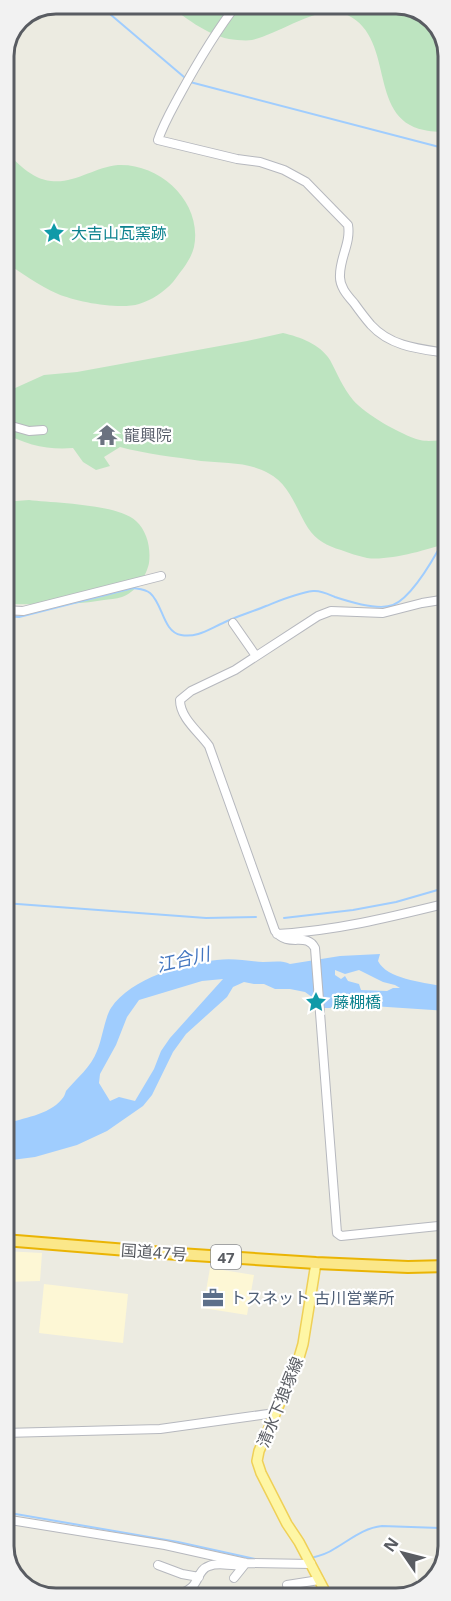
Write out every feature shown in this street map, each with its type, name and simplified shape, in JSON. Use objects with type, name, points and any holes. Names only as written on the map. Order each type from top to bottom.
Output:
[{"type":"highway","name":"国道47号","points":[[13,1241],[316,1263],[438,1266]]},
{"type":"main road","name":"清水下狼塚線","points":[[316,1263],[303,1344],[259,1451],[258,1461],[261,1473],[287,1524],[323,1588]]},
{"type":"street","points":[[231,14],[190,76],[158,140],[237,159],[260,162],[284,170],[306,182],[348,225],[349,241],[339,274],[340,283],[370,325],[402,345],[438,352]]},
{"type":"street","points":[[13,427],[29,431],[43,430]]},
{"type":"street","points":[[13,610],[23,611],[161,576]]},
{"type":"street","points":[[438,600],[383,613],[331,611],[318,616],[235,670],[191,691],[180,700],[180,705],[189,723],[209,746],[277,934],[287,940],[308,940],[315,948],[337,1233],[341,1236],[438,1227]]},
{"type":"street","points":[[233,623],[256,656]]},
{"type":"street","points":[[277,934],[305,933],[375,921],[438,905]]},
{"type":"street","points":[[13,1433],[160,1429],[275,1413]]},
{"type":"street","points":[[13,1520],[165,1545],[246,1563]]},
{"type":"street","points":[[191,1587],[202,1569],[216,1564],[309,1560]]},
{"type":"street","points":[[234,1578],[246,1563]]},
{"type":"street","points":[[158,1565],[176,1573],[199,1577]]},
{"type":"street","points":[[287,1585],[319,1580]]},
{"type":"shaded area","points":[[13,1251],[42,1253],[40,1281],[13,1282]]},
{"type":"shaded area","points":[[210,1268],[254,1275],[247,1315],[203,1308]]},
{"type":"shaded area","points":[[44,1284],[128,1294],[123,1343],[39,1333]]},
{"type":"green space","points":[[180,13],[320,14],[252,40],[220,37]]},
{"type":"green space","points":[[344,14],[403,14],[419,21],[429,30],[438,56],[438,132],[424,130],[406,122],[394,110],[371,38],[360,24]]},
{"type":"green space","points":[[13,158],[30,173],[51,181],[76,178],[109,166],[134,166],[163,178],[175,188],[192,215],[195,230],[193,252],[173,282],[162,292],[144,302],[131,306],[98,304],[58,294],[13,267]]},
{"type":"green space","points":[[283,333],[315,345],[326,354],[343,385],[359,406],[403,434],[420,440],[438,441],[438,546],[418,552],[376,559],[331,547],[311,532],[282,484],[261,469],[171,457],[120,447],[104,457],[110,466],[96,470],[83,462],[73,448],[37,446],[13,437],[13,389],[44,375],[77,372]]},
{"type":"green space","points":[[13,501],[69,503],[127,515],[140,525],[147,540],[149,563],[143,579],[132,592],[115,599],[66,604],[13,604]]},
{"type":"water","points":[[380,954],[378,961],[389,972],[415,981],[438,985],[438,1010],[342,1004],[330,1008],[318,1008],[312,997],[305,992],[275,989],[264,984],[244,982],[233,987],[227,997],[186,1034],[173,1052],[152,1095],[143,1106],[107,1131],[77,1145],[35,1157],[13,1160],[13,1122],[43,1113],[62,1099],[94,1057],[111,1008],[131,988],[159,974],[204,962],[229,959],[290,964],[340,956]],"holes":[[[335,970],[345,974],[359,970],[400,988],[387,991],[361,990],[359,984],[348,981],[345,976],[341,979],[335,975]],[[223,979],[170,1038],[135,1101],[119,1097],[110,1101],[99,1083],[100,1074],[116,1045],[127,1017],[139,1000],[202,981]]]},
{"type":"waterway","points":[[109,13],[184,77]]},
{"type":"waterway","points":[[190,82],[438,147]]},
{"type":"waterway","points":[[13,617],[133,588],[150,593],[170,629],[187,636],[203,632],[289,597],[313,591],[364,605],[387,607],[401,600],[408,593],[438,550]]},
{"type":"waterway","points":[[284,918],[353,910],[396,902],[438,890]]},
{"type":"waterway","points":[[13,904],[206,918],[256,917]]},
{"type":"waterway","points":[[13,1514],[178,1542],[255,1559]]},
{"type":"waterway","points":[[311,1558],[329,1552],[375,1527],[438,1528]]},
{"type":"place","name":"大吉山瓦窯跡","points":[[54,233]]},
{"type":"place","name":"龍興院","points":[[107,435]]},
{"type":"place","name":"藤棚橋","points":[[316,1002]]},
{"type":"place","name":"トスネット 古川営業所","points":[[213,1298]]},
{"type":"water label","name":"江合川","points":[[183,959]]}]
